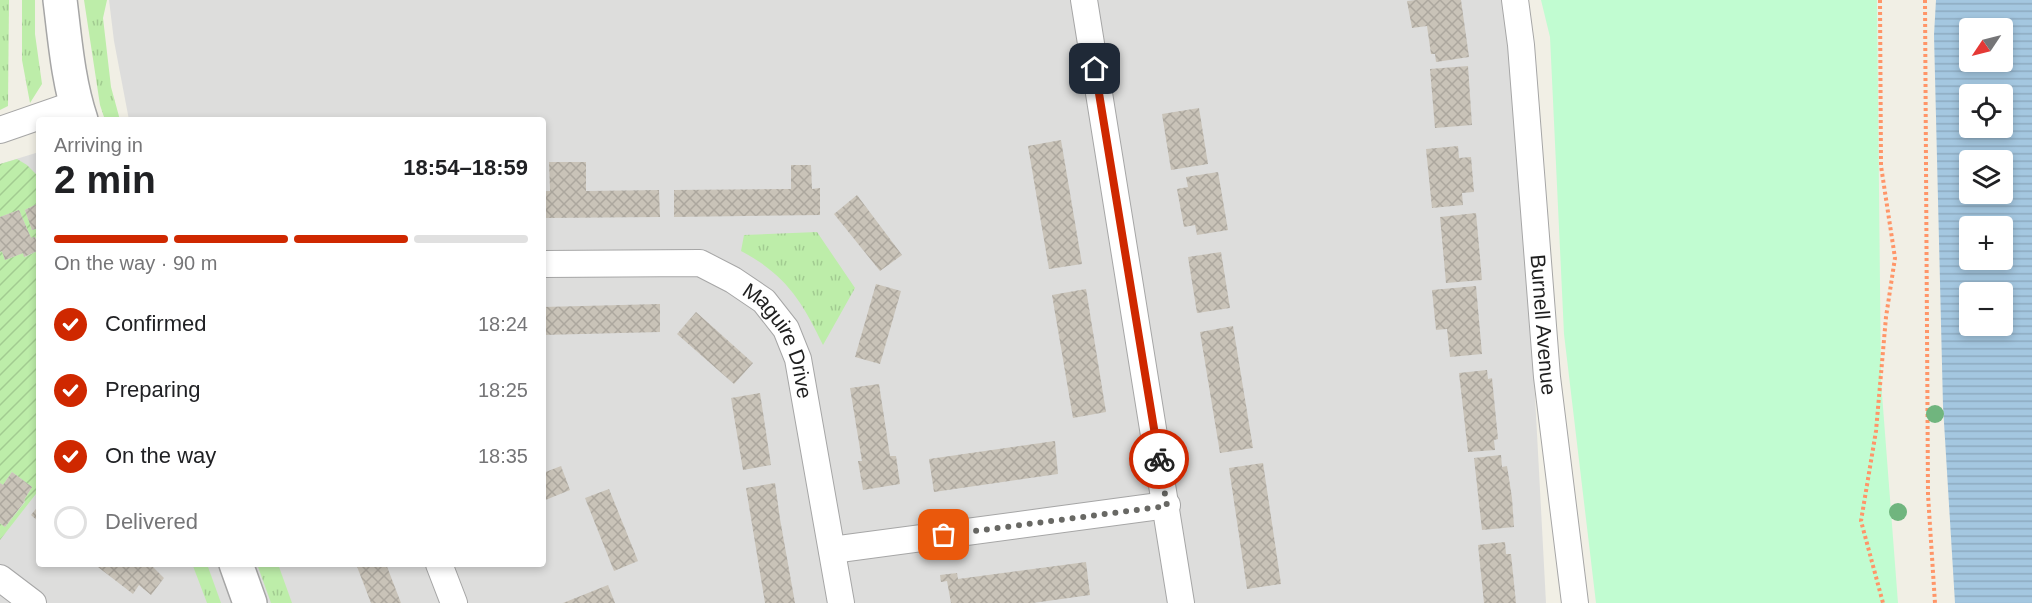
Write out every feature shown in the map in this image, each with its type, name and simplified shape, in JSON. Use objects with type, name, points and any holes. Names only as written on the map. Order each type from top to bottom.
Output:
[{"type":"street","points":[[56,117],[78,112],[60,0]]},
{"type":"street","points":[[1084,0],[1181,603]]},
{"type":"street","name":"Burnell Avenue","points":[[1515,0],[1521,45],[1547,377],[1575,603]]},
{"type":"street","points":[[0,130],[36,122]]},
{"type":"street","name":"Maguire Drive","points":[[546,264],[700,263],[733,280],[764,301],[786,329],[798,359],[841,603]]},
{"type":"street","points":[[832,550],[1167,506]]},
{"type":"street","points":[[237,567],[250,603]]},
{"type":"street","points":[[440,567],[454,603]]},
{"type":"street","points":[[0,578],[33,603]]},
{"type":"path","points":[[1880,0],[1881,166],[1895,258],[1886,317],[1876,431],[1861,521],[1883,603]]},
{"type":"path","points":[[1925,0],[1928,495],[1935,603]]},
{"type":"shaded area","points":[[109,0],[1503,0],[1521,132],[1546,603],[0,603],[0,164],[36,153],[36,567],[546,567],[546,117],[128,117]]},
{"type":"green space","points":[[0,0],[9,0],[8,106],[0,110]]},
{"type":"green space","points":[[22,0],[35,0],[35,34],[42,84],[30,103],[22,60]]},
{"type":"green space","points":[[84,0],[107,0],[103,18],[111,87],[119,117],[104,117],[100,105]]},
{"type":"green space","points":[[1541,0],[1877,0],[1881,381],[1898,603],[1596,603],[1564,334],[1550,37]]},
{"type":"green space","points":[[17,159],[36,174],[36,204],[25,210],[32,230],[36,229],[36,240],[35,237],[31,238],[19,210],[0,217],[0,164]]},
{"type":"green space","points":[[817,232],[855,288],[823,345],[808,315],[791,290],[769,269],[741,251],[744,235]]},
{"type":"green space","points":[[2,251],[5,260],[23,253],[25,257],[36,252],[36,494],[0,540],[0,523],[5,527],[25,502],[32,487],[12,472],[3,485],[0,483],[0,252]]},
{"type":"green space","points":[[193,567],[208,567],[221,603],[207,603]]},
{"type":"green space","points":[[258,567],[279,567],[292,603],[271,603]]},
{"type":"water","points":[[1936,0],[2032,0],[2032,603],[1955,603],[1943,406],[1934,35]]},
{"type":"building","points":[[1461,0],[1469,57],[1436,62],[1435,54],[1431,54],[1427,26],[1412,28],[1407,1]]},
{"type":"building","points":[[1468,66],[1472,125],[1435,128],[1430,69]]},
{"type":"building","points":[[1199,108],[1208,164],[1171,170],[1162,114]]},
{"type":"building","points":[[1061,140],[1082,264],[1049,269],[1028,146]]},
{"type":"building","points":[[1458,146],[1459,158],[1471,157],[1474,192],[1462,193],[1463,205],[1432,208],[1426,149]]},
{"type":"building","points":[[549,162],[586,162],[586,191],[659,190],[660,217],[546,218],[546,191],[550,191]]},
{"type":"building","points":[[791,165],[811,165],[812,189],[820,188],[820,215],[674,217],[674,190],[791,189]]},
{"type":"building","points":[[1218,172],[1228,230],[1197,235],[1195,225],[1184,227],[1177,189],[1188,187],[1186,177]]},
{"type":"building","points":[[857,195],[902,255],[880,271],[834,214]]},
{"type":"building","points":[[36,204],[36,229],[32,230],[25,210]]},
{"type":"building","points":[[19,210],[31,238],[35,237],[36,251],[24,257],[23,253],[5,260],[2,251],[0,252],[0,217]]},
{"type":"building","points":[[1476,213],[1482,280],[1446,283],[1440,217]]},
{"type":"building","points":[[1221,252],[1230,308],[1197,313],[1188,257]]},
{"type":"building","points":[[876,284],[901,291],[880,364],[855,357]]},
{"type":"building","points":[[1476,286],[1482,354],[1450,357],[1447,329],[1436,330],[1432,290]]},
{"type":"building","points":[[1086,289],[1106,412],[1073,418],[1052,295]]},
{"type":"building","points":[[660,304],[660,332],[546,335],[546,307]]},
{"type":"building","points":[[696,312],[753,363],[734,384],[677,334]]},
{"type":"building","points":[[1233,326],[1253,448],[1220,453],[1200,332]]},
{"type":"building","points":[[1487,370],[1488,379],[1492,378],[1498,439],[1494,440],[1495,450],[1468,452],[1459,373]]},
{"type":"building","points":[[879,384],[890,456],[896,456],[900,484],[863,490],[858,461],[862,461],[850,388]]},
{"type":"building","points":[[760,393],[771,465],[743,470],[731,398]]},
{"type":"building","points":[[1055,441],[1058,474],[934,492],[929,459]]},
{"type":"building","points":[[1501,455],[1502,467],[1507,466],[1514,527],[1482,530],[1474,458]]},
{"type":"building","points":[[1263,463],[1281,584],[1247,589],[1229,468]]},
{"type":"building","points":[[561,466],[570,490],[546,500],[546,472]]},
{"type":"building","points":[[12,472],[32,487],[25,501],[5,527],[0,523],[0,483],[3,485]]},
{"type":"building","points":[[775,483],[795,603],[765,603],[746,488]]},
{"type":"building","points":[[609,489],[638,561],[614,571],[585,498]]},
{"type":"building","points":[[36,509],[36,519],[31,515]]},
{"type":"building","points":[[1505,542],[1506,554],[1511,554],[1516,603],[1484,603],[1478,545]]},
{"type":"building","points":[[1086,562],[1090,595],[1033,603],[951,603],[947,581],[941,582],[940,575],[957,573],[958,579]]},
{"type":"building","points":[[98,567],[153,567],[164,578],[151,595],[139,585],[133,594]]},
{"type":"building","points":[[357,567],[387,567],[401,603],[371,603]]},
{"type":"building","points":[[608,585],[615,603],[563,603]]},
{"type":"way so far","points":[[944,535],[1167,506],[1159,459]]},
{"type":"route","points":[[1095,69],[1159,459]]}]
